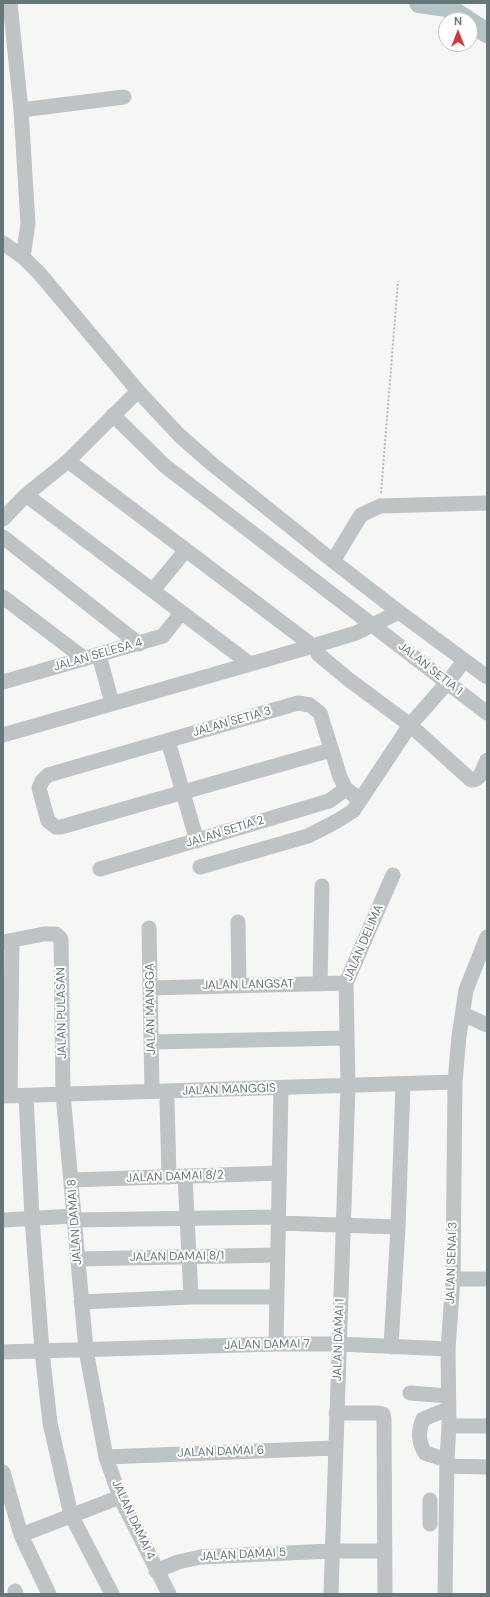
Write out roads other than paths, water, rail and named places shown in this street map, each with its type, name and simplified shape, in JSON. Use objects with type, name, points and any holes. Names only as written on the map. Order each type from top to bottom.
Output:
[{"type":"street","points":[[10,3],[21,110],[28,224],[23,257]]},
{"type":"street","points":[[21,110],[124,97]]},
{"type":"street","points":[[3,243],[23,257],[40,274],[138,391],[179,435],[212,464],[334,561],[487,677]]},
{"type":"street","points":[[3,519],[26,495],[68,461],[138,391]]},
{"type":"street","name":"JALAN SETIA 1","points":[[113,415],[165,466],[487,713]]},
{"type":"street","points":[[68,461],[315,650],[365,692],[410,726],[471,780],[479,778],[487,760]]},
{"type":"street","points":[[3,504],[26,495]]},
{"type":"street","points":[[26,495],[250,664]]},
{"type":"street","points":[[334,561],[361,515],[380,506],[487,503]]},
{"type":"street","points":[[3,537],[139,644]]},
{"type":"street","points":[[153,590],[186,550]]},
{"type":"street","points":[[3,597],[92,657],[112,703]]},
{"type":"street","points":[[3,735],[250,664],[315,650],[374,625],[400,612]]},
{"type":"street","name":"JALAN SELESA 4","points":[[3,682],[163,636],[181,613]]},
{"type":"street","points":[[200,867],[308,836],[353,811],[410,726],[464,661]]},
{"type":"street","name":"JALAN SETIA 3","points":[[182,792],[65,826],[56,827],[48,821],[39,788],[42,781],[48,775],[298,703],[310,705],[320,713],[340,777],[346,789],[360,800]]},
{"type":"street","points":[[168,741],[197,841]]},
{"type":"street","points":[[182,792],[331,750]]},
{"type":"street","name":"JALAN SETIA 2","points":[[100,870],[330,801],[346,789]]},
{"type":"street","name":"JALAN DELIMA","points":[[348,1086],[346,984],[393,874]]},
{"type":"street","points":[[320,984],[322,886]]},
{"type":"street","points":[[238,922],[239,985]]},
{"type":"street","name":"JALAN MANGGA","points":[[149,928],[152,1091]]},
{"type":"street","name":"JALAN PULASAN","points":[[7,942],[44,934],[56,934],[61,939],[63,1094]]},
{"type":"street","name":"JALAN SENAI 3","points":[[445,1594],[449,1426],[448,1349],[453,1279],[455,1082],[459,1036],[466,990],[487,937]]},
{"type":"street","points":[[6,1096],[7,942]]},
{"type":"street","name":"JALAN LANGSAT","points":[[150,988],[346,984]]},
{"type":"street","points":[[463,1014],[487,1025]]},
{"type":"street","points":[[151,1042],[347,1038]]},
{"type":"street","name":"JALAN MANGGIS","points":[[6,1096],[455,1082]]},
{"type":"street","points":[[391,1346],[398,1227],[403,1084]]},
{"type":"street","name":"JALAN DAMAI 1","points":[[331,1594],[331,1551],[348,1086]]},
{"type":"street","points":[[276,1344],[280,1088]]},
{"type":"street","name":"JALAN DAMAI 8","points":[[63,1094],[72,1180],[86,1350]]},
{"type":"street","points":[[26,1095],[32,1218],[42,1351],[50,1423],[71,1515],[112,1594]]},
{"type":"street","points":[[167,1101],[169,1177]]},
{"type":"street","name":"JALAN DAMAI 8/2","points":[[72,1180],[279,1174]]},
{"type":"street","points":[[185,1176],[191,1297]]},
{"type":"street","points":[[3,1220],[32,1218],[187,1218],[278,1220],[343,1225],[398,1227]]},
{"type":"street","name":"JALAN DAMAI 8/1","points":[[78,1259],[277,1255]]},
{"type":"street","points":[[453,1279],[487,1279]]},
{"type":"street","points":[[81,1302],[191,1297],[276,1297]]},
{"type":"street","name":"JALAN DAMAI 7","points":[[3,1352],[276,1344],[339,1344],[448,1349]]},
{"type":"street","name":"JALAN DAMAI 4","points":[[86,1350],[106,1457],[120,1497],[156,1571],[169,1594]]},
{"type":"street","points":[[410,1393],[448,1402]]},
{"type":"street","points":[[448,1402],[423,1419],[419,1430],[420,1443],[425,1453],[447,1463],[487,1467]]},
{"type":"street","points":[[336,1413],[383,1414],[385,1594]]},
{"type":"street","points":[[449,1426],[487,1426]]},
{"type":"street","name":"JALAN DAMAI 6","points":[[106,1457],[335,1448]]},
{"type":"street","points":[[3,1472],[21,1535],[49,1594]]},
{"type":"street","points":[[21,1535],[120,1497]]},
{"type":"street","points":[[430,1524],[430,1503],[446,1507]]},
{"type":"street","name":"JALAN DAMAI 5","points":[[156,1571],[178,1562],[201,1557],[331,1551],[385,1551]]},
{"type":"waterway","points":[[419,3],[447,7],[455,12]]},
{"type":"waterway","points":[[478,27],[487,33]]}]
